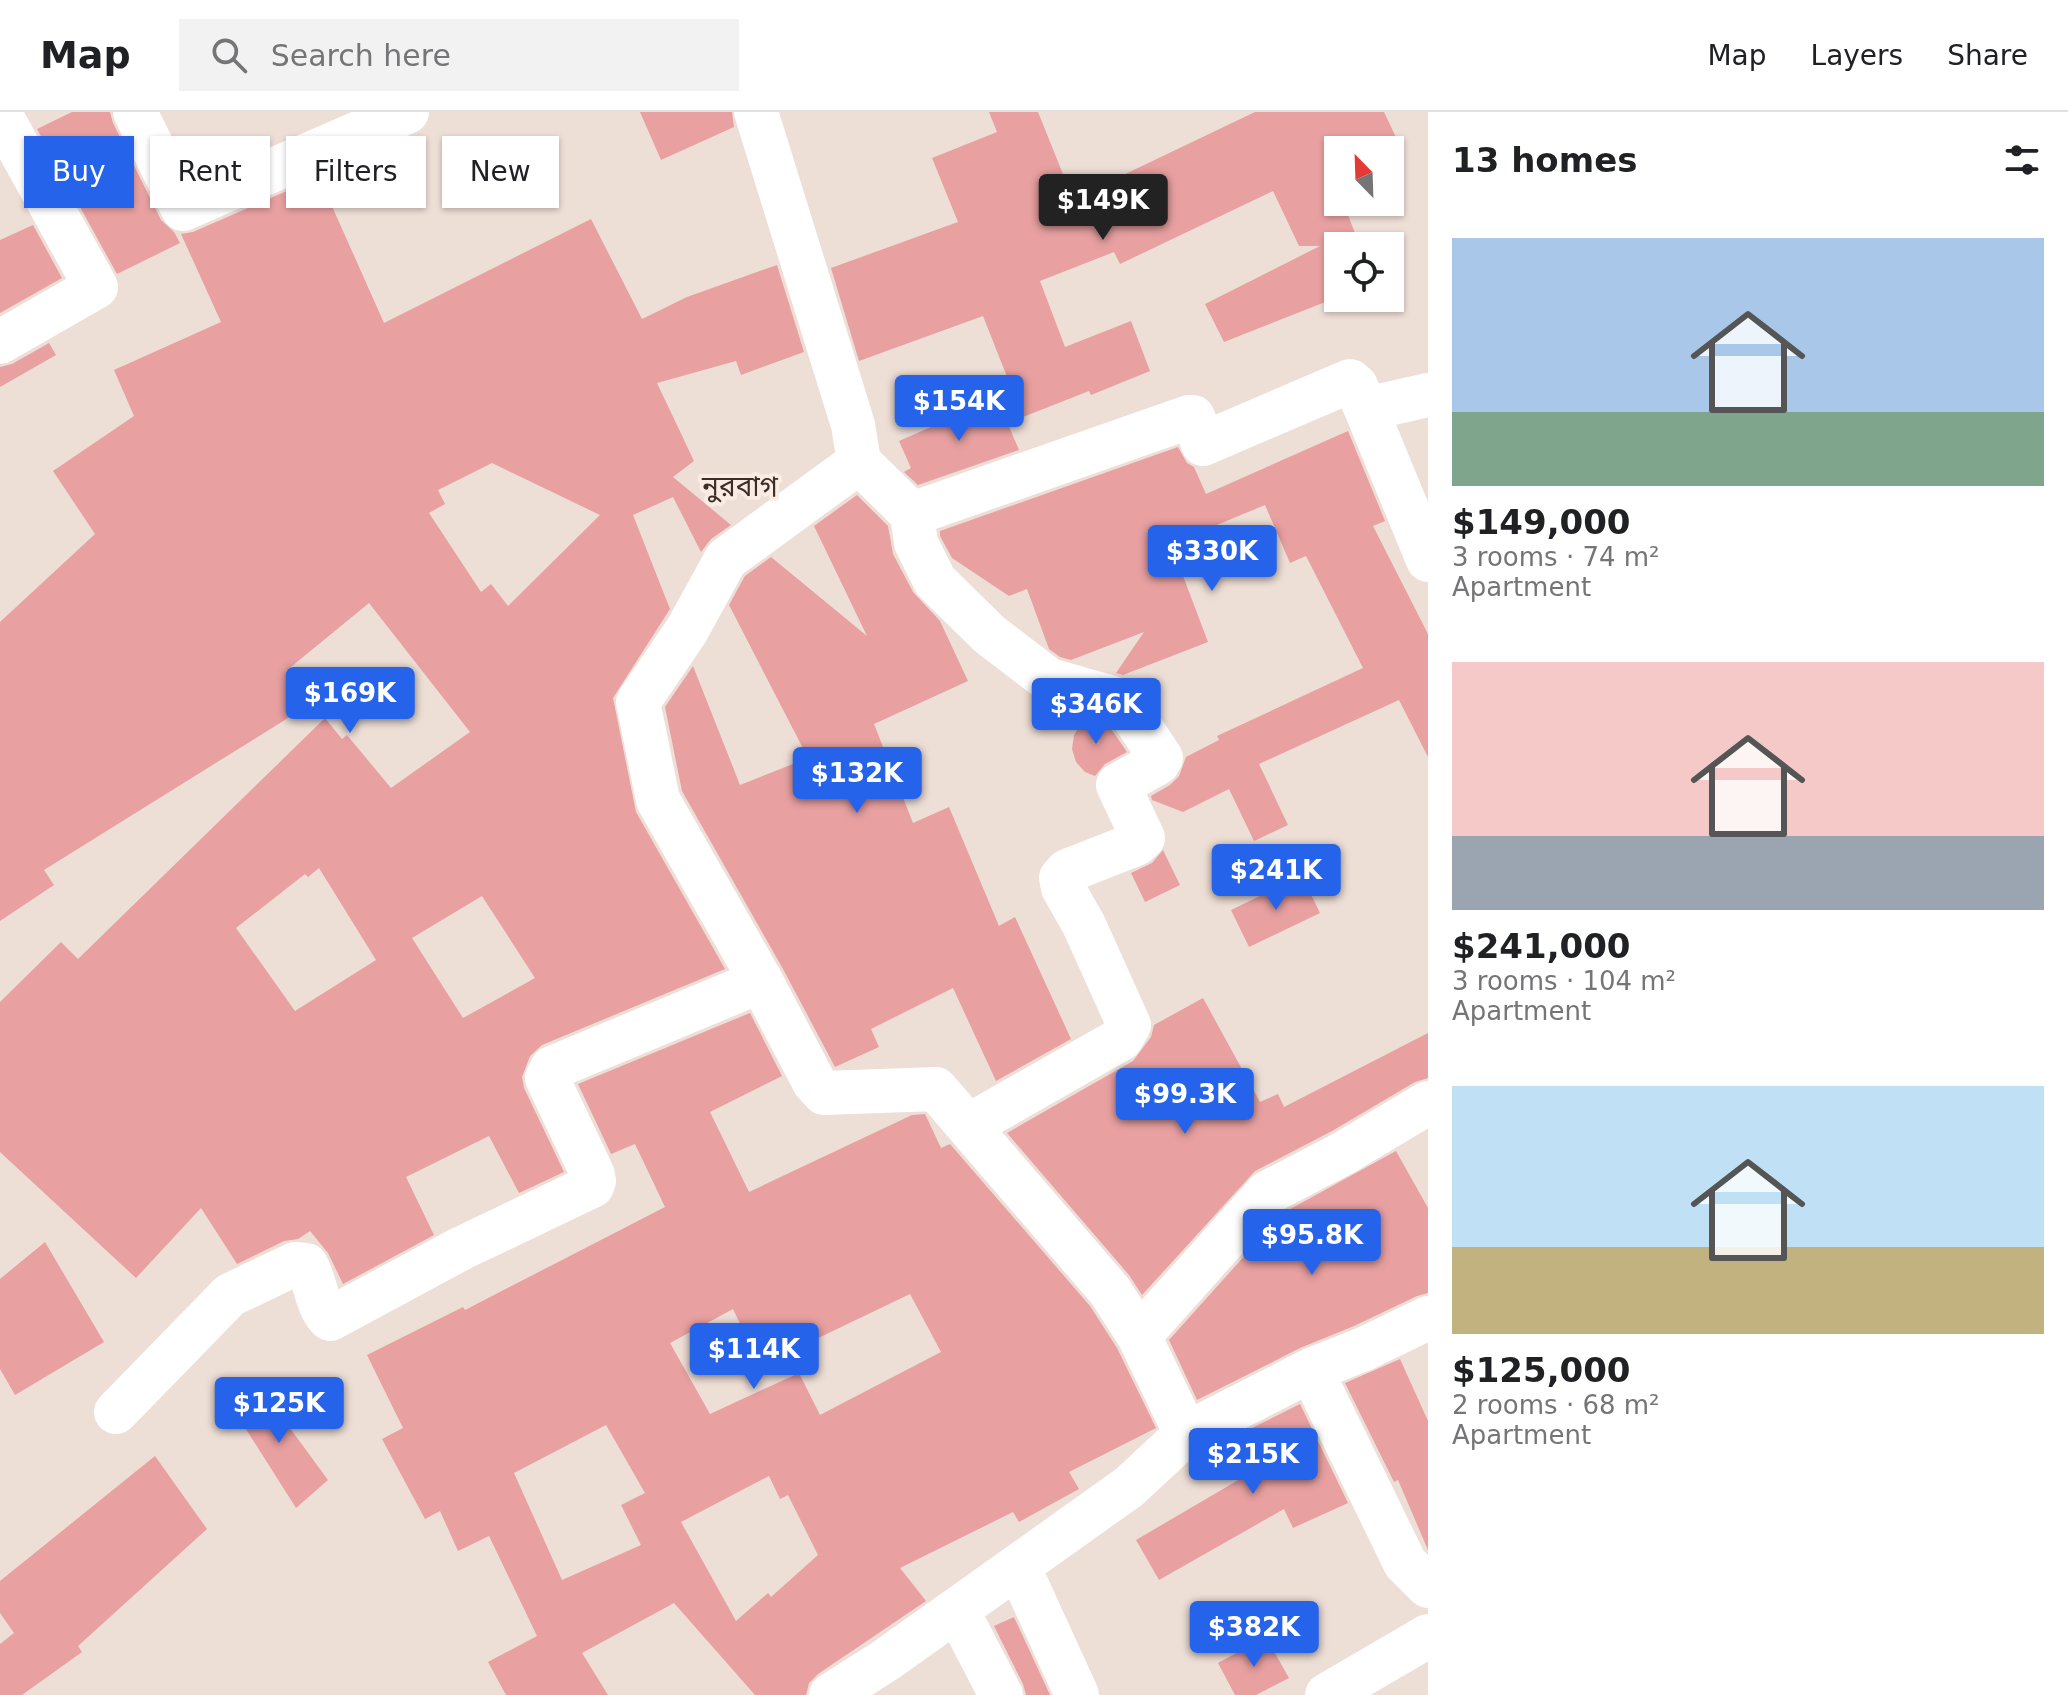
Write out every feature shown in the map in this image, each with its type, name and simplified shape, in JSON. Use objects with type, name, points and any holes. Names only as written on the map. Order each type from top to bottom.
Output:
[{"type":"street","points":[[135,112],[183,209],[407,112]]},
{"type":"street","points":[[756,112],[853,425],[859,462],[912,514],[916,543],[935,581],[989,634],[1049,680],[1123,701],[1161,758],[1158,763],[1118,785],[1143,838],[1136,844],[1067,871],[1061,878],[1129,1025],[1121,1039],[968,1126]]},
{"type":"street","points":[[0,114],[96,287],[0,342]]},
{"type":"street","points":[[912,514],[1189,417],[1193,417],[1203,444],[1350,381],[1356,386],[1428,560]]},
{"type":"street","points":[[1366,409],[1428,395]]},
{"type":"street","points":[[859,462],[726,559],[687,630],[638,702],[658,800],[761,981],[814,1082],[824,1093],[936,1089],[1110,1291],[1139,1336],[1186,1434]]},
{"type":"street","points":[[116,1412],[230,1295],[282,1270],[295,1264],[306,1265],[324,1313],[330,1319],[462,1248],[592,1186],[593,1175],[547,1073],[552,1068],[761,981]]},
{"type":"street","points":[[1139,1336],[1267,1193],[1344,1153],[1428,1103]]},
{"type":"street","points":[[831,1695],[886,1660],[1129,1487],[1186,1434],[1311,1370],[1428,1318]]},
{"type":"street","points":[[1311,1370],[1405,1563],[1428,1586]]},
{"type":"street","points":[[1018,1566],[1077,1695]]},
{"type":"street","points":[[957,1610],[1001,1695]]},
{"type":"street","points":[[1327,1695],[1428,1636]]},
{"type":"building","points":[[72,112],[110,112],[119,136],[41,136],[37,129]]},
{"type":"building","points":[[640,112],[732,112],[734,127],[661,160]]},
{"type":"building","points":[[989,112],[1038,112],[1073,199],[1255,112],[1384,112],[1395,136],[1324,136],[1324,216],[1348,216],[1355,232],[1324,232],[1324,303],[1224,342],[1205,304],[1320,246],[1299,246],[1273,191],[1120,264],[1114,252],[1040,281],[1065,347],[1131,321],[1150,371],[1091,395],[1089,391],[1023,417],[983,316],[859,361],[831,268],[958,222],[932,158],[997,132]]},
{"type":"building","points":[[134,165],[150,198],[150,208],[155,208],[180,243],[117,274],[81,208],[134,208]]},
{"type":"building","points":[[286,191],[286,208],[333,208],[384,323],[591,219],[642,319],[687,297],[777,265],[804,352],[741,375],[736,361],[657,383],[694,461],[673,477],[731,525],[711,539],[701,552],[673,497],[633,515],[670,609],[613,698],[636,812],[725,969],[542,1045],[530,1056],[522,1077],[524,1088],[564,1172],[519,1193],[489,1136],[406,1177],[434,1235],[343,1284],[328,1253],[310,1231],[237,1264],[201,1208],[136,1278],[0,1152],[0,1002],[61,942],[78,959],[325,718],[342,739],[347,735],[391,788],[470,732],[369,603],[286,671],[312,703],[44,870],[54,885],[0,921],[0,622],[95,534],[53,471],[134,416],[114,370],[221,322],[181,234],[193,232],[248,208],[270,208],[270,198]],"holes":[[[492,463],[600,515],[508,606],[491,584],[481,592],[429,513],[445,504],[438,490]],[[319,868],[376,960],[295,1011],[236,928],[305,874],[308,877]],[[482,896],[535,978],[463,1018],[412,938]]]},
{"type":"building","points":[[33,225],[62,278],[0,313],[0,240]]},
{"type":"building","points":[[49,343],[56,355],[0,387],[0,367],[12,364]]},
{"type":"building","points":[[997,398],[1019,450],[918,485],[904,472],[911,468],[899,441]]},
{"type":"building","points":[[1348,431],[1385,521],[1373,526],[1428,634],[1428,757],[1399,700],[1259,764],[1288,825],[1254,841],[1229,789],[1183,812],[1152,800],[1151,796],[1179,776],[1186,757],[1219,740],[1217,736],[1363,668],[1306,556],[1290,563],[1265,505],[1171,544],[1208,642],[1123,675],[1116,673],[1144,632],[1071,660],[1060,657],[1049,649],[1027,589],[1009,596],[952,558],[940,536],[940,531],[1178,447],[1187,463],[1194,467],[1206,494]]},
{"type":"building","points":[[857,495],[888,526],[893,554],[913,592],[940,621],[968,681],[874,724],[913,823],[949,807],[999,926],[1015,917],[1071,1039],[996,1081],[953,988],[871,1029],[879,1047],[835,1067],[682,791],[665,707],[693,666],[740,785],[808,758],[729,605],[745,576],[771,557],[867,636],[814,526]]},
{"type":"building","points":[[1086,717],[1107,723],[1127,752],[1105,764],[1095,776],[1085,772],[1076,762],[1072,749],[1074,735]]},
{"type":"building","points":[[1163,850],[1180,885],[1145,902],[1131,873],[1152,863]]},
{"type":"building","points":[[1302,876],[1320,913],[1249,947],[1231,910]]},
{"type":"building","points":[[1203,998],[1260,1102],[1278,1094],[1284,1107],[1428,1033],[1428,1078],[1415,1082],[1332,1131],[1255,1171],[1142,1295],[1129,1275],[1007,1133],[1133,1061],[1151,1037],[1154,1025]]},
{"type":"building","points":[[750,1013],[782,1076],[710,1112],[749,1192],[912,1115],[925,1114],[941,1148],[950,1144],[1090,1306],[1117,1348],[1156,1428],[1069,1472],[1079,1489],[1019,1522],[1013,1512],[900,1568],[926,1601],[818,1674],[809,1683],[806,1695],[755,1695],[674,1603],[582,1653],[608,1695],[506,1695],[488,1662],[537,1636],[489,1536],[458,1551],[440,1511],[425,1519],[382,1439],[403,1428],[367,1355],[463,1307],[465,1310],[665,1207],[635,1144],[611,1154],[578,1084]],"holes":[[[910,1294],[941,1352],[820,1415],[799,1373],[710,1414],[670,1343],[733,1309],[760,1366]],[[606,1425],[645,1493],[621,1505],[641,1545],[562,1580],[514,1473]],[[769,1476],[780,1499],[788,1495],[818,1555],[771,1597],[768,1593],[736,1621],[681,1522]]]},
{"type":"building","points":[[1396,1151],[1428,1208],[1428,1293],[1300,1348],[1197,1400],[1169,1340],[1283,1213]]},
{"type":"building","points":[[45,1242],[104,1342],[15,1395],[0,1369],[0,1279]]},
{"type":"building","points":[[1400,1359],[1428,1421],[1428,1550],[1398,1480],[1394,1482],[1345,1383]]},
{"type":"building","points":[[256,1382],[328,1480],[296,1508],[230,1404]]},
{"type":"building","points":[[1300,1404],[1348,1503],[1293,1528],[1284,1509],[1159,1580],[1136,1540],[1264,1465],[1248,1430]]},
{"type":"building","points":[[155,1456],[207,1529],[78,1646],[82,1652],[22,1695],[0,1695],[0,1644],[14,1633],[0,1613],[0,1581]]},
{"type":"building","points":[[1014,1617],[1050,1695],[1026,1695],[994,1626]]},
{"type":"building","points":[[1266,1637],[1289,1678],[1256,1695],[1235,1695],[1218,1663]]},
{"type":"district","name":"নুরবাগ","points":[[740,486]]}]
